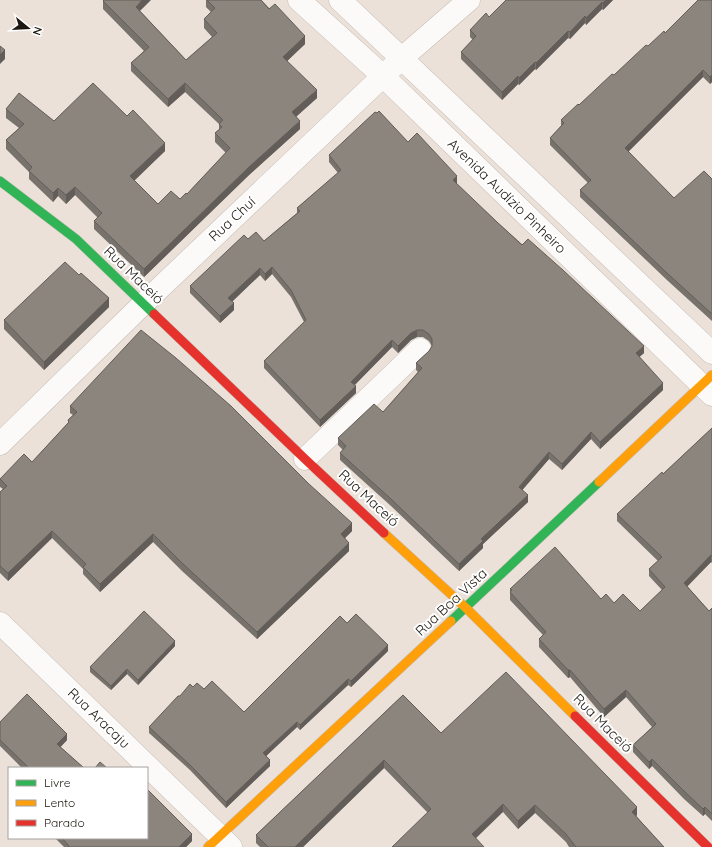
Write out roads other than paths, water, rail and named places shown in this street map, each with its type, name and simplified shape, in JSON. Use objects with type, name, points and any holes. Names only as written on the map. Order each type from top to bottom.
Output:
[{"type":"street","name":"Avenida Audízio Pinheiro","points":[[299,0],[383,76],[581,268],[708,385]]},
{"type":"street","name":"Avenida Audízio Pinheiro","points":[[340,0],[712,353]]},
{"type":"street","name":"Rua Chuí","points":[[0,444],[144,303],[402,58],[469,0]]},
{"type":"street","name":"Rua Maceió","points":[[0,181],[76,239],[305,458],[466,608],[708,847]]},
{"type":"street","points":[[581,268],[602,248]]},
{"type":"street","points":[[305,458],[420,349]]},
{"type":"street","name":"Rua Boa Vista","points":[[219,843],[466,608],[708,385]]},
{"type":"street","name":"Rua Aracaju","points":[[0,623],[143,767]]},
{"type":"street","name":"Rua Aracaju","points":[[148,772],[219,843]]}]
